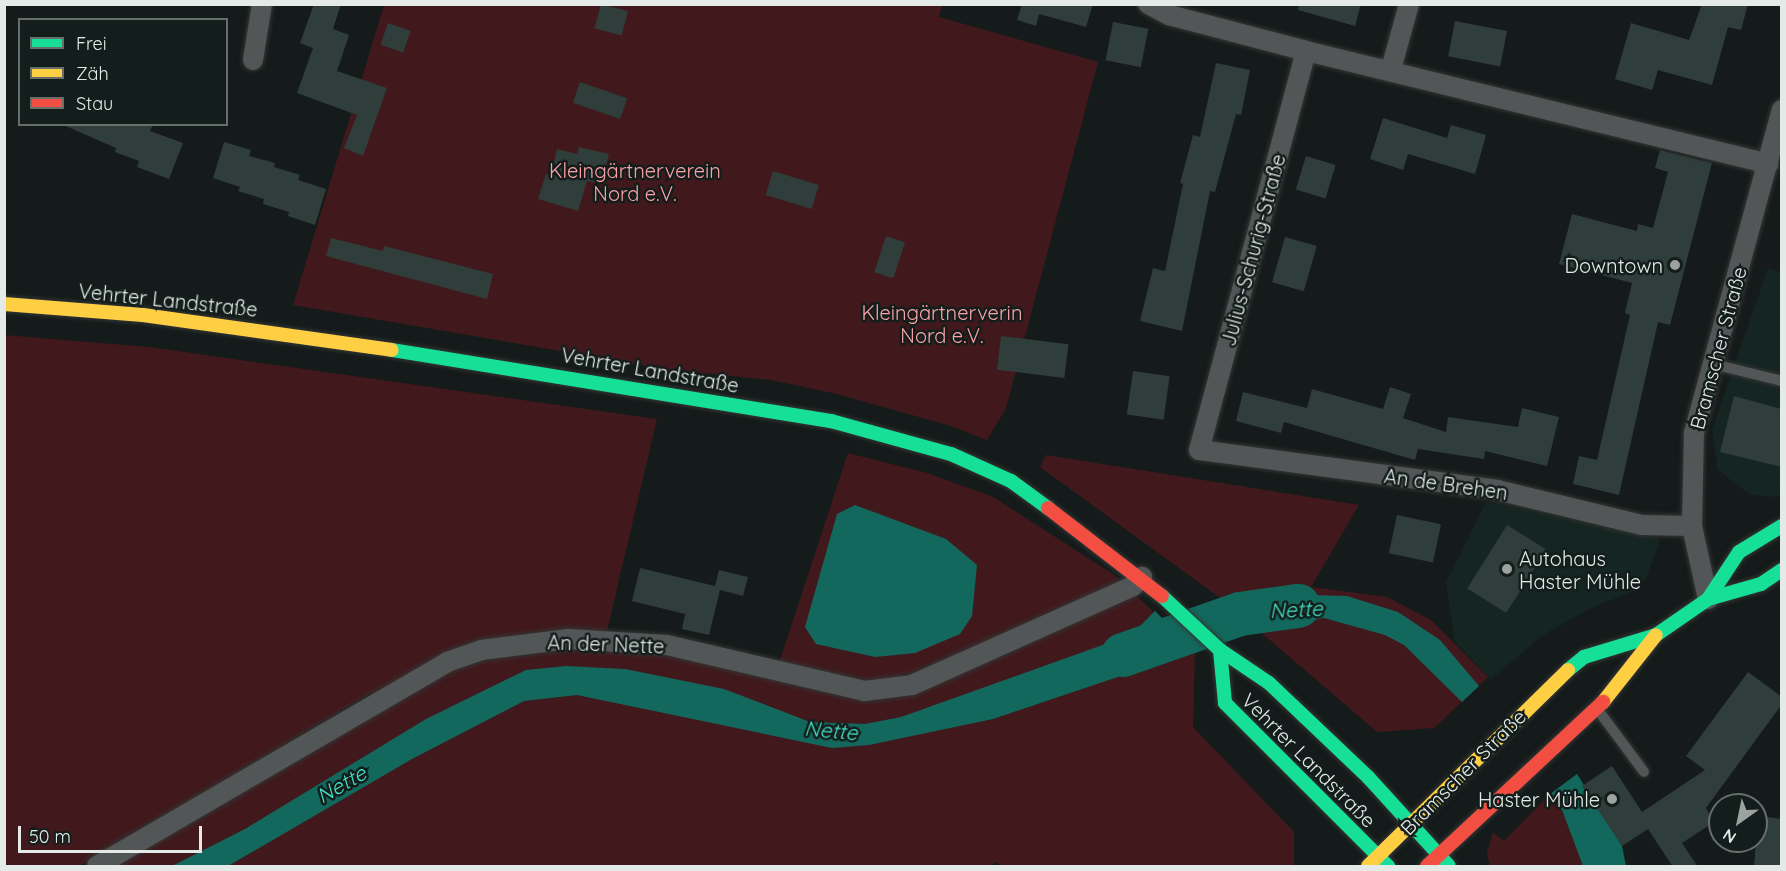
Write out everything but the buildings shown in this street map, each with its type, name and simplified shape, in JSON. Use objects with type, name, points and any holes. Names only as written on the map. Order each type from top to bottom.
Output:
[{"type":"main road","name":"Vehrter Landstraße","points":[[4,304],[143,315],[516,367],[863,428],[951,454],[1011,481],[1142,577],[1217,647],[1269,683],[1368,777],[1449,867]]},
{"type":"main road","points":[[1708,599],[1739,552],[1782,526]]},
{"type":"main road","points":[[1708,599],[1761,584],[1782,570]]},
{"type":"main road","name":"Bramscher Straße","points":[[1373,861],[1544,690],[1584,657],[1656,635],[1708,599]]},
{"type":"main road","name":"Bramscher Straße","points":[[1427,867],[1614,692],[1656,635]]},
{"type":"main road","name":"Vehrter Landstraße","points":[[1217,647],[1225,703],[1373,861],[1388,867]]},
{"type":"street","points":[[253,60],[262,4]]},
{"type":"street","points":[[1148,4],[1169,15],[1306,51],[1391,69],[1768,164]]},
{"type":"street","points":[[1391,69],[1409,4]]},
{"type":"street","name":"Julius-Schurig-Straße","points":[[1199,450],[1306,51]]},
{"type":"street","name":"Bramscher Straße","points":[[1708,599],[1692,526],[1694,433],[1782,110]]},
{"type":"street","name":"An de Brehen","points":[[1199,450],[1497,490],[1642,525],[1692,526]]},
{"type":"street","name":"An der Nette","points":[[97,867],[447,662],[481,650],[568,639],[667,645],[864,692],[912,685],[1133,586],[1142,577]]},
{"type":"lane","points":[[1713,364],[1782,381]]},
{"type":"lane","points":[[1596,707],[1644,772]]},
{"type":"shaded area","points":[[1768,268],[1781,272],[1781,494],[1777,497],[1750,495],[1718,470],[1712,430]]},
{"type":"shaded area","points":[[1486,502],[1660,539],[1646,580],[1635,591],[1595,606],[1543,635],[1491,679],[1455,642],[1446,583]]},
{"type":"green space","name":"Kleingärtnerverein Nord e.V.","points":[[384,5],[942,5],[939,17],[1098,62],[1006,408],[987,440],[951,426],[837,394],[771,380],[671,370],[293,305]]},
{"type":"green space","points":[[4,335],[149,347],[657,419],[607,631],[670,638],[779,663],[848,453],[927,473],[993,497],[1113,574],[1195,651],[1193,727],[1294,832],[1294,866],[1004,866],[994,862],[992,866],[115,866],[370,719],[376,690],[80,866],[5,866]]},
{"type":"green space","points":[[1046,455],[1359,505],[1311,587],[1387,597],[1431,620],[1488,677],[1434,728],[1377,732],[1223,600],[1040,467]]},
{"type":"green space","points":[[1550,794],[1562,810],[1583,866],[1490,866],[1487,853],[1493,832],[1504,841]]},
{"type":"water","points":[[855,505],[946,539],[977,565],[972,616],[960,634],[915,653],[875,657],[816,644],[805,627],[837,514]]},
{"type":"water","points":[[1272,594],[1347,596],[1398,612],[1440,640],[1479,686],[1462,702],[1404,645],[1385,635],[1324,618],[1259,630],[1223,600]]},
{"type":"water","points":[[1155,611],[1195,651],[993,719],[869,745],[832,748],[577,695],[524,701],[412,759],[228,866],[172,866],[245,829],[426,719],[526,670],[566,666],[625,669],[724,689],[810,722],[865,724],[901,717],[1108,643],[1137,629]]},
{"type":"water","points":[[1577,774],[1622,846],[1626,866],[1583,866],[1562,810],[1550,794]]},
{"type":"waterway","name":"Nette","points":[[1123,655],[1240,614],[1298,606]]},
{"type":"traffic: fast","points":[[392,350],[831,421],[951,454],[1011,481],[1048,508]]},
{"type":"traffic: fast","points":[[1708,599],[1739,552],[1782,526]]},
{"type":"traffic: fast","points":[[1568,670],[1584,657],[1656,635],[1708,599],[1761,584],[1782,570]]},
{"type":"traffic: fast","points":[[1162,596],[1220,650],[1269,683],[1368,777],[1449,866]]},
{"type":"traffic: fast","points":[[1220,650],[1225,703],[1388,866]]},
{"type":"traffic: slow","points":[[4,304],[143,315],[392,350]]},
{"type":"traffic: slow","points":[[1603,702],[1656,635]]},
{"type":"traffic: slow","points":[[1368,866],[1568,670]]},
{"type":"traffic: jam","points":[[1048,508],[1162,596]]},
{"type":"traffic: jam","points":[[1427,866],[1603,702]]},
{"type":"place","name":"Downtown","points":[[1675,265]]},
{"type":"place","name":"Autohaus Haster Mühle","points":[[1507,569]]},
{"type":"place","name":"Haster Mühle","points":[[1612,799]]},
{"type":"park label","name":"Kleingärtnerverin Nord e.V.","points":[[942,324]]}]
